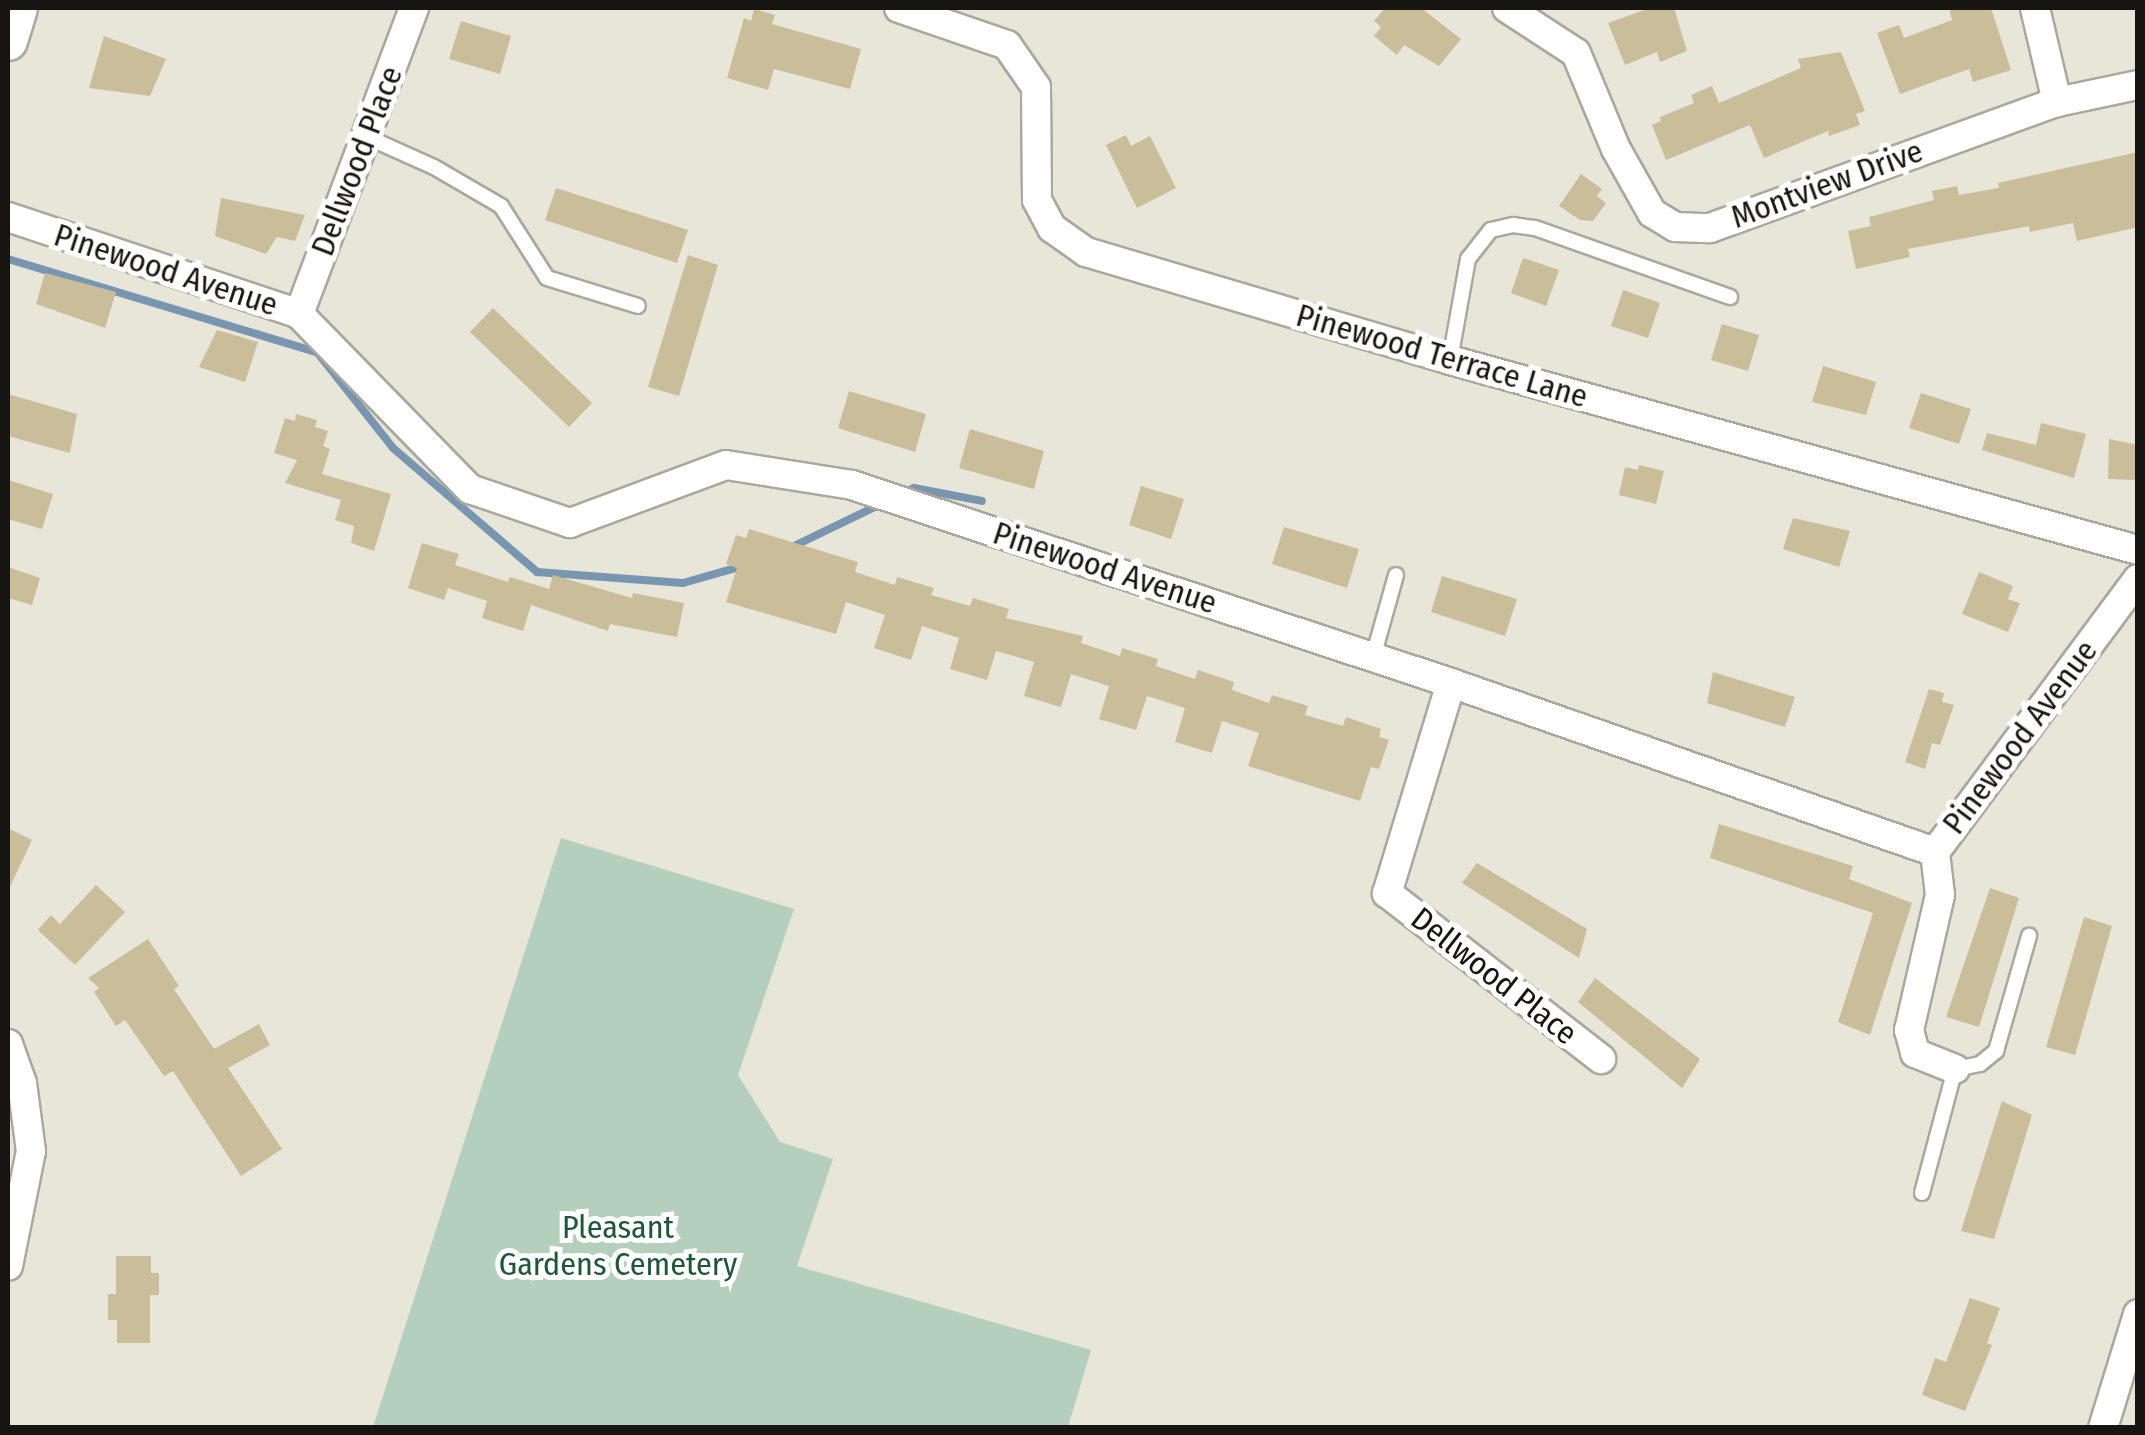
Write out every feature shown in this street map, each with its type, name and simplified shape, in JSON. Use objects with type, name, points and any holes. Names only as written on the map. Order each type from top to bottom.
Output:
[{"type":"street","points":[[8,41],[18,8]]},
{"type":"street","name":"Dellwood Place","points":[[299,314],[414,8]]},
{"type":"street","name":"Pinewood Terrace Lane","points":[[899,8],[1007,45],[1036,87],[1036,200],[1052,228],[1086,252],[1450,360],[2138,550]]},
{"type":"street","name":"Montview Drive","points":[[1507,8],[1576,52],[1616,149],[1652,213],[1676,227],[1710,228],[2057,102],[2138,85]]},
{"type":"street","points":[[2035,8],[2057,102]]},
{"type":"street","name":"Pinewood Avenue","points":[[8,217],[299,314],[470,490],[570,522],[726,465],[852,485],[1451,682],[1936,852],[2138,579]]},
{"type":"street","name":"Dellwood Place","points":[[1451,682],[1387,893],[1601,1059]]},
{"type":"street","points":[[1936,852],[1940,895],[1908,1030],[1914,1053],[1955,1068]]},
{"type":"street","points":[[8,1044],[22,1084],[31,1151],[8,1266]]},
{"type":"street","points":[[2103,1428],[2138,1314]]},
{"type":"lane","points":[[367,137],[434,167],[502,206],[547,278],[638,306]]},
{"type":"lane","points":[[1450,360],[1468,259],[1491,230],[1535,228],[1730,297]]},
{"type":"lane","points":[[1374,657],[1396,575]]},
{"type":"lane","points":[[1922,1193],[1955,1068],[1980,1064],[1996,1051],[2029,936]]},
{"type":"green space","name":"Pleasant Gardens Cemetery","points":[[561,838],[794,909],[738,1075],[780,1142],[833,1159],[797,1266],[1091,1350],[1068,1427],[373,1427]]},
{"type":"building","points":[[1385,8],[1421,8],[1461,39],[1439,66],[1404,45],[1397,55],[1374,36],[1381,27],[1374,21]]},
{"type":"building","points":[[1650,8],[1674,8],[1687,51],[1660,62],[1657,52],[1625,65],[1608,23]]},
{"type":"building","points":[[1949,8],[1991,8],[2011,70],[1973,82],[1969,69],[1900,94],[1877,33],[1899,25],[1904,38],[1952,20]]},
{"type":"building","points":[[754,9],[775,15],[772,24],[861,49],[850,89],[774,69],[768,90],[727,78],[744,18],[751,21]]},
{"type":"building","points":[[461,21],[511,36],[500,74],[449,59]]},
{"type":"building","points":[[104,36],[166,59],[150,96],[89,88]]},
{"type":"building","points":[[1841,52],[1865,111],[1856,114],[1860,125],[1829,136],[1828,131],[1764,158],[1750,125],[1666,160],[1652,125],[1661,121],[1660,117],[1694,103],[1691,95],[1712,86],[1719,103],[1801,68],[1798,59]]},
{"type":"building","points":[[1126,135],[1131,146],[1150,136],[1176,188],[1137,208],[1106,145]]},
{"type":"building","points":[[2138,152],[2138,227],[2077,241],[2073,223],[2030,232],[2029,226],[1908,249],[1910,257],[1856,269],[1848,231],[1871,226],[1869,217],[1934,200],[1932,191],[1957,186],[1959,195],[1999,188],[1998,183]]},
{"type":"building","points":[[1581,174],[1602,189],[1597,196],[1606,203],[1593,221],[1580,220],[1559,206]]},
{"type":"building","points":[[556,188],[688,230],[677,263],[545,220]]},
{"type":"building","points":[[221,198],[305,215],[295,241],[277,237],[266,254],[215,236]]},
{"type":"building","points":[[688,255],[718,265],[679,396],[648,387]]},
{"type":"building","points":[[1523,258],[1559,270],[1546,306],[1511,293]]},
{"type":"building","points":[[45,273],[116,292],[105,328],[36,304]]},
{"type":"building","points":[[1623,290],[1660,303],[1648,338],[1611,326]]},
{"type":"building","points":[[493,308],[592,403],[569,427],[470,332]]},
{"type":"building","points":[[1722,324],[1759,335],[1748,371],[1711,360]]},
{"type":"building","points":[[217,330],[258,342],[245,382],[199,367]]},
{"type":"building","points":[[1823,366],[1876,382],[1866,415],[1812,402]]},
{"type":"building","points":[[849,391],[926,414],[915,452],[838,428]]},
{"type":"building","points":[[1921,393],[1971,409],[1959,444],[1909,428]]},
{"type":"building","points":[[8,394],[77,414],[70,453],[8,436]]},
{"type":"building","points":[[296,414],[317,420],[315,427],[328,431],[323,446],[330,449],[322,474],[391,494],[374,551],[351,543],[354,526],[335,520],[341,500],[285,483],[297,460],[274,453],[285,418],[295,421]]},
{"type":"building","points":[[2041,423],[2086,434],[2074,478],[1982,450],[1987,433],[2036,445]]},
{"type":"building","points":[[970,429],[1044,451],[1034,489],[959,468]]},
{"type":"building","points":[[2109,439],[2138,445],[2138,480],[2108,479]]},
{"type":"building","points":[[1639,465],[1664,471],[1656,504],[1619,495],[1625,467],[1638,470]]},
{"type":"building","points":[[8,480],[53,494],[42,529],[8,519]]},
{"type":"building","points":[[1141,486],[1184,499],[1171,539],[1129,525]]},
{"type":"building","points":[[1793,518],[1850,531],[1839,567],[1783,549]]},
{"type":"building","points":[[1284,527],[1359,549],[1347,588],[1272,564]]},
{"type":"building","points":[[749,529],[858,562],[855,572],[895,585],[897,577],[934,588],[931,595],[970,606],[973,598],[1009,609],[1006,618],[1083,636],[1081,643],[1120,656],[1122,648],[1158,659],[1156,666],[1195,679],[1198,670],[1234,682],[1232,690],[1269,703],[1272,695],[1308,706],[1305,715],[1343,726],[1346,717],[1381,729],[1379,737],[1389,740],[1379,769],[1371,767],[1360,801],[1248,766],[1259,733],[1222,721],[1212,753],[1175,742],[1185,708],[1147,696],[1136,730],[1099,719],[1109,686],[1071,674],[1061,707],[1024,696],[1034,662],[996,651],[987,680],[950,669],[959,638],[922,626],[911,660],[874,648],[885,615],[846,602],[836,634],[726,602],[737,568],[726,564],[736,535],[746,538]]},
{"type":"building","points":[[422,543],[459,554],[455,565],[508,582],[510,577],[549,589],[553,575],[632,598],[633,593],[684,603],[677,637],[610,624],[608,631],[531,605],[523,631],[482,618],[487,601],[448,588],[444,600],[408,588]]},
{"type":"building","points":[[8,567],[40,578],[32,605],[8,598]]},
{"type":"building","points":[[1979,572],[2013,586],[2008,599],[2020,603],[2008,632],[1962,614]]},
{"type":"building","points":[[1442,576],[1517,599],[1505,636],[1431,612]]},
{"type":"building","points":[[1713,672],[1795,697],[1785,727],[1707,703]]},
{"type":"building","points":[[1929,689],[1944,693],[1942,702],[1954,705],[1940,745],[1932,743],[1925,769],[1905,762]]},
{"type":"building","points":[[1719,824],[1853,866],[1849,879],[1912,903],[1870,1035],[1838,1022],[1873,913],[1710,858]]},
{"type":"building","points":[[8,828],[32,840],[8,891]]},
{"type":"building","points":[[1477,863],[1587,929],[1579,958],[1462,883]]},
{"type":"building","points":[[96,885],[125,912],[75,965],[38,930],[51,915],[60,924]]},
{"type":"building","points":[[1990,888],[2019,898],[1979,1027],[1946,1017]]},
{"type":"building","points":[[2084,917],[2112,926],[2075,1055],[2046,1047]]},
{"type":"building","points":[[148,939],[179,986],[174,989],[214,1049],[259,1024],[270,1045],[228,1068],[282,1149],[241,1176],[173,1071],[164,1076],[125,1020],[116,1026],[94,992],[99,988],[88,978]]},
{"type":"building","points":[[1595,978],[1700,1059],[1682,1088],[1578,1002]]},
{"type":"building","points":[[2002,1101],[2032,1115],[1994,1239],[1961,1231]]},
{"type":"building","points":[[116,1256],[151,1256],[151,1273],[159,1273],[159,1295],[150,1295],[150,1343],[117,1343],[117,1320],[108,1320],[108,1294],[116,1294]]},
{"type":"building","points":[[1970,1298],[2000,1308],[1987,1343],[1992,1345],[1965,1411],[1922,1395],[1935,1358],[1946,1362]]},
{"type":"waterway","points":[[8,259],[317,352],[393,448],[537,572],[683,583],[746,565]]},
{"type":"waterway","points":[[904,493],[914,488],[982,501]]},
{"type":"waterway","points":[[792,547],[883,503]]}]
